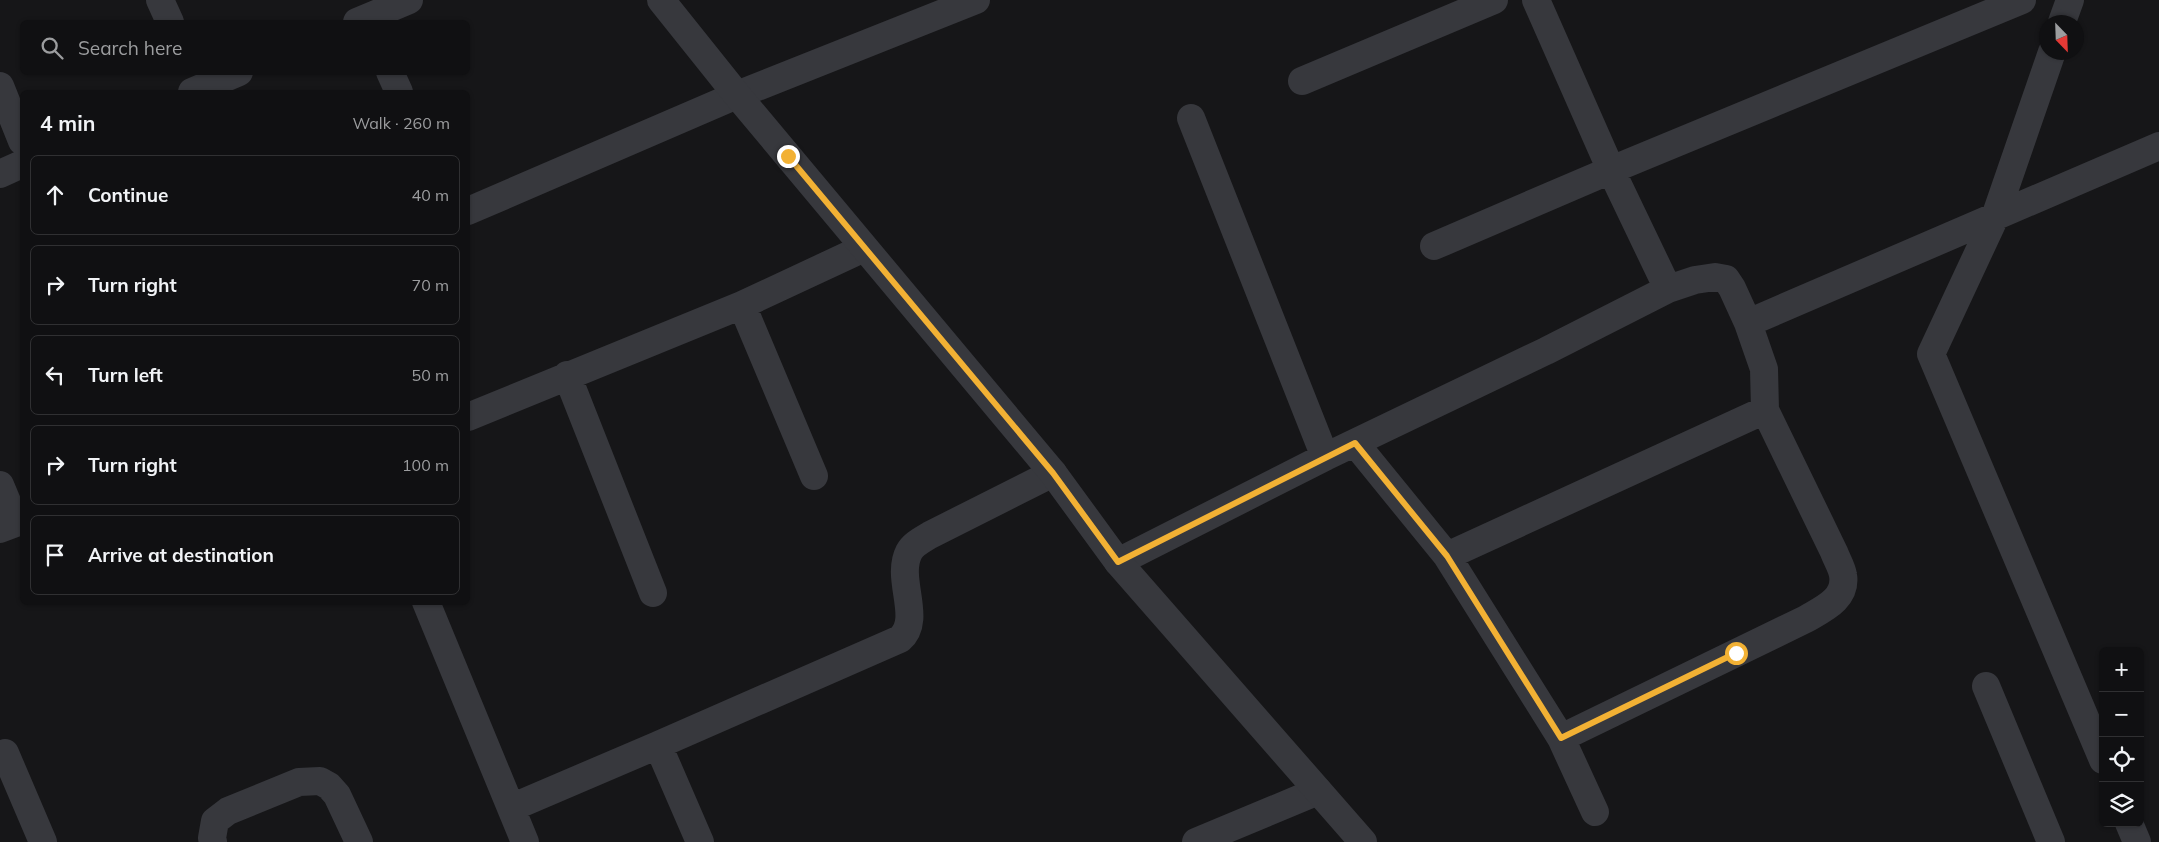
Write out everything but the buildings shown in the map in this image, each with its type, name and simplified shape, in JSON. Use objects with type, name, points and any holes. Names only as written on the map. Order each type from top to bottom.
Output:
[{"type":"street","points":[[160,0],[169,20]]},
{"type":"street","points":[[361,16],[409,0]]},
{"type":"street","points":[[661,0],[737,95],[1053,473],[1118,562],[1363,842]]},
{"type":"street","points":[[470,210],[737,95],[976,0]]},
{"type":"street","points":[[1302,81],[1494,0]]},
{"type":"street","points":[[1536,0],[1611,170],[1668,289]]},
{"type":"street","points":[[1434,246],[1611,170],[2022,0]]},
{"type":"street","points":[[2065,15],[2070,0]]},
{"type":"street","points":[[2049,60],[1994,217],[1931,354],[2099,751]]},
{"type":"street","points":[[391,75],[398,90]]},
{"type":"street","points":[[0,86],[20,136]]},
{"type":"street","points":[[1191,118],[1325,457]]},
{"type":"street","points":[[1748,324],[2159,146]]},
{"type":"street","points":[[0,174],[20,165]]},
{"type":"street","points":[[470,416],[742,305],[864,248]]},
{"type":"street","points":[[1118,562],[1325,457],[1546,351],[1668,289],[1695,280],[1714,277],[1726,280],[1732,288],[1748,324],[1764,369],[1765,410],[1834,552],[1843,576],[1841,593],[1831,605],[1806,619],[1561,738]]},
{"type":"street","points":[[742,305],[814,476]]},
{"type":"street","points":[[567,375],[653,593]]},
{"type":"street","points":[[1447,556],[1765,410]]},
{"type":"street","points":[[1355,443],[1447,556],[1561,738],[1595,812]]},
{"type":"street","points":[[511,808],[900,639],[906,634],[910,623],[905,574],[909,552],[915,544],[1053,473]]},
{"type":"street","points":[[0,485],[13,524]]},
{"type":"street","points":[[427,605],[525,842]]},
{"type":"street","points":[[1986,686],[2051,842]]},
{"type":"street","points":[[658,745],[700,842]]},
{"type":"street","points":[[5,754],[43,842]]},
{"type":"street","points":[[213,842],[214,821],[228,811],[299,782],[320,781],[337,795],[360,842]]},
{"type":"street","points":[[1196,842],[1318,791]]},
{"type":"street","points":[[2131,827],[2137,842]]},
{"type":"route","points":[[788,156],[1053,473],[1118,562],[1355,443],[1447,556],[1561,738],[1736,653]]}]
